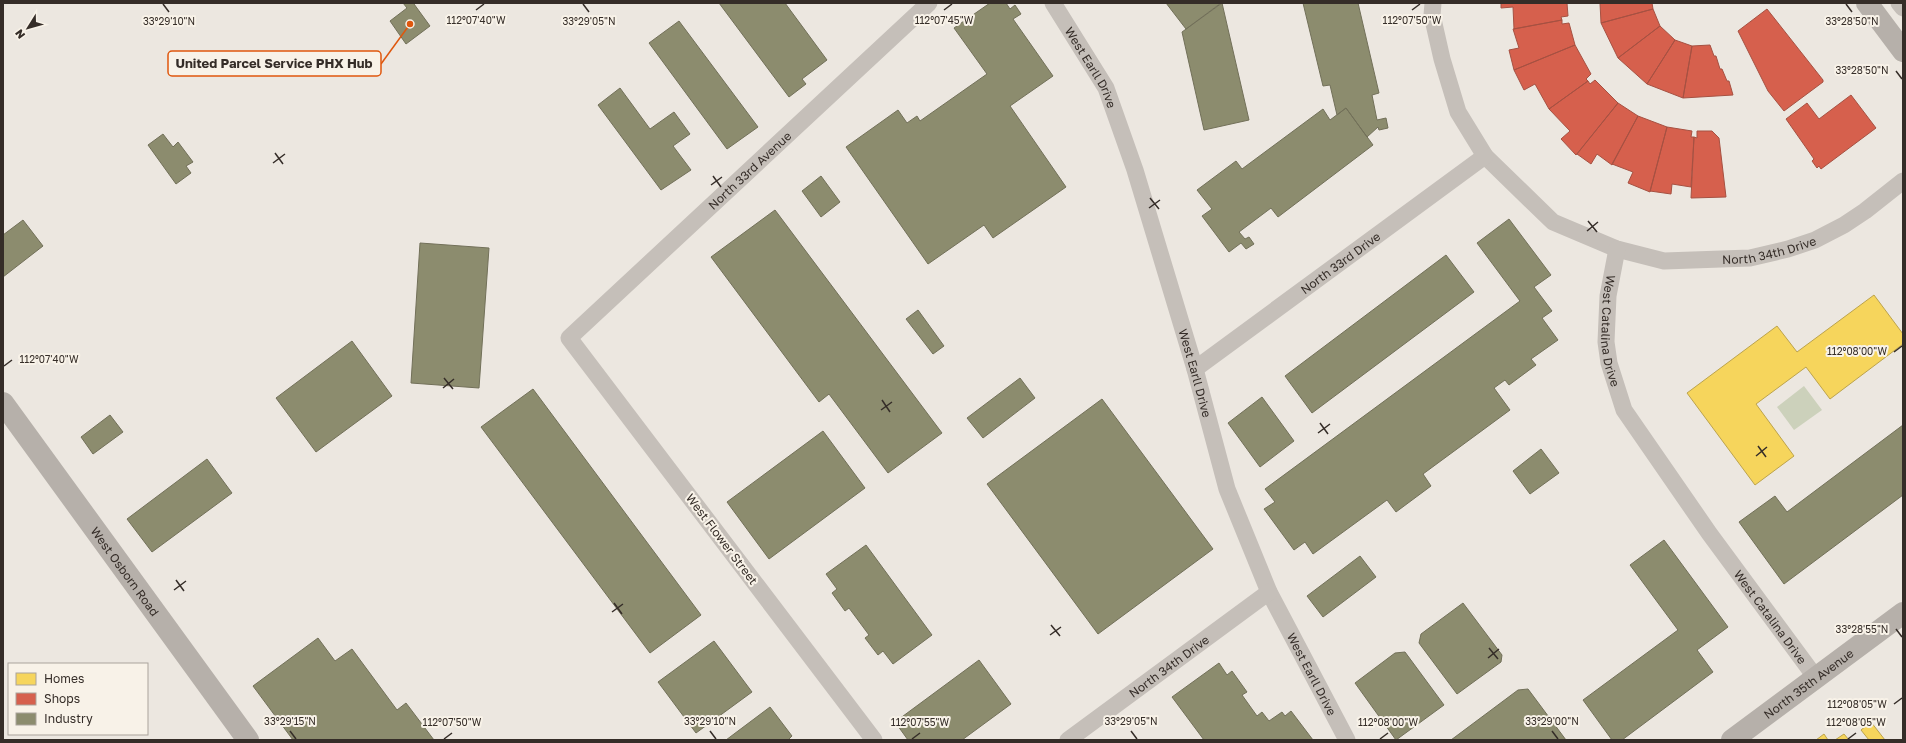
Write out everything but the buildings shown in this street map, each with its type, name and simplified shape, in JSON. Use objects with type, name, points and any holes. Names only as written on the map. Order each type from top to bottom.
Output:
[{"type":"street","name":"North 33rd Avenue","points":[[569,338],[930,3]]},
{"type":"street","name":"West Earll Drive","points":[[1053,3],[1106,88],[1135,170],[1195,369],[1226,489],[1269,592],[1347,740]]},
{"type":"street","points":[[1433,3],[1432,15],[1442,59],[1458,112],[1485,156],[1553,222],[1618,249]]},
{"type":"street","points":[[1867,3],[1903,51]]},
{"type":"street","points":[[1900,3],[1903,8]]},
{"type":"street","name":"North 33rd Drive","points":[[1195,369],[1485,156]]},
{"type":"street","name":"North 34th Drive","points":[[1618,249],[1664,261],[1750,258],[1788,249],[1815,240],[1844,225],[1865,211],[1903,181]]},
{"type":"street","name":"West Catalina Drive","points":[[1618,249],[1608,296],[1606,342],[1609,364],[1624,410],[1709,533],[1816,678]]},
{"type":"street","name":"West Flower Street","points":[[569,338],[874,740]]},
{"type":"street","name":"West Osborn Road","points":[[3,403],[248,740]]},
{"type":"street","name":"North 34th Drive","points":[[1068,740],[1269,592]]},
{"type":"street","name":"North 35th Avenue","points":[[1732,740],[1903,613]]},
{"type":"green space","points":[[1804,386],[1822,410],[1794,430],[1777,407]]},
{"type":"place","name":"United Parcel Service PHX Hub","points":[[410,24]]}]
